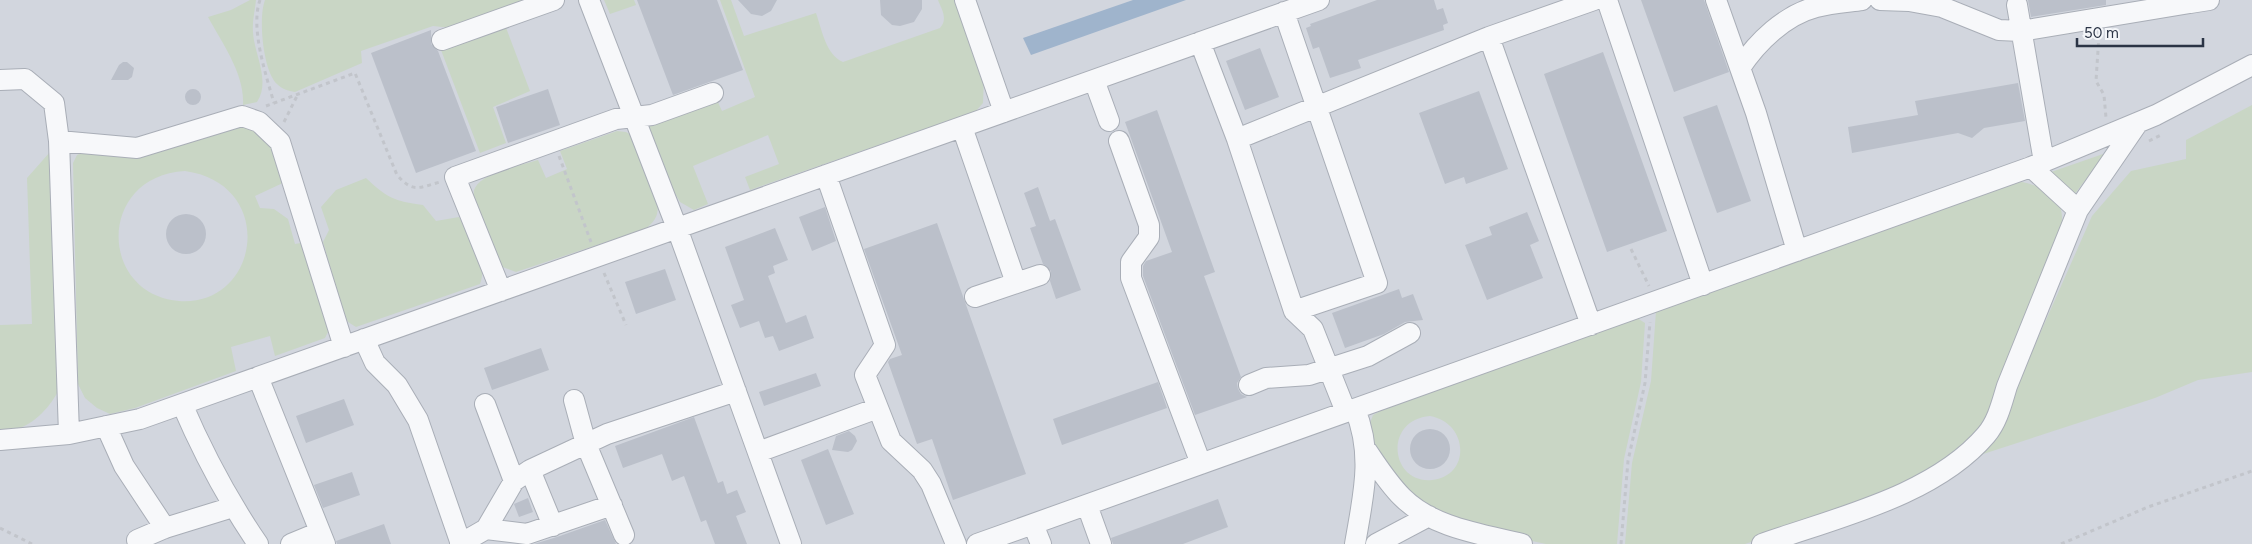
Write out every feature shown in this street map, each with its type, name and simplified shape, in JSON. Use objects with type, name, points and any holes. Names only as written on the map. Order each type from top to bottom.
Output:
[{"type":"lane","points":[[442,40],[554,0]]},
{"type":"lane","points":[[589,0],[677,228],[790,544]]},
{"type":"lane","points":[[965,0],[1004,112]]},
{"type":"lane","points":[[0,440],[69,434],[140,419],[1319,0]]},
{"type":"lane","points":[[1237,140],[1489,37],[1594,0]]},
{"type":"lane","points":[[1607,0],[1703,284]]},
{"type":"lane","points":[[1716,0],[1756,114],[1797,251]]},
{"type":"lane","points":[[1791,0],[1814,7]]},
{"type":"lane","points":[[1740,68],[1753,49],[1770,33],[1814,7],[1862,0]]},
{"type":"lane","points":[[1880,0],[1909,1],[1942,7],[1999,30],[2021,31],[2196,1]]},
{"type":"lane","points":[[2017,5],[2038,164],[2078,210]]},
{"type":"lane","points":[[1284,12],[1377,283],[1294,311]]},
{"type":"lane","points":[[1489,37],[1591,325]]},
{"type":"lane","points":[[1200,42],[1237,140],[1294,311],[1313,328],[1329,369],[1351,411],[1362,426],[1367,451],[1367,475],[1355,544]]},
{"type":"lane","points":[[978,544],[2038,164],[2136,124],[2252,65]]},
{"type":"lane","points":[[0,80],[25,79],[54,103],[59,141],[69,434]]},
{"type":"lane","points":[[1094,80],[1109,121]]},
{"type":"lane","points":[[501,291],[454,177],[616,118],[652,115],[713,93]]},
{"type":"lane","points":[[59,141],[137,148],[242,116],[259,122],[280,142],[344,347]]},
{"type":"lane","points":[[1762,544],[1894,498],[1930,481],[1964,456],[1987,434],[1998,415],[2007,386],[2078,210],[2136,124]]},
{"type":"lane","points":[[962,127],[1016,283]]},
{"type":"lane","points":[[1119,141],[1149,225],[1149,237],[1131,262],[1131,278],[1201,464]]},
{"type":"lane","points":[[826,175],[885,345],[865,374],[892,441],[922,470],[931,484],[956,544]]},
{"type":"lane","points":[[975,298],[1040,275]]},
{"type":"lane","points":[[1250,385],[1266,378],[1309,375],[1329,369],[1368,356],[1410,334]]},
{"type":"lane","points":[[364,340],[375,363],[397,384],[418,420],[460,544],[486,529],[522,475],[607,434],[736,391]]},
{"type":"lane","points":[[258,377],[323,538],[291,544]]},
{"type":"lane","points":[[574,400],[586,444],[624,535]]},
{"type":"lane","points":[[182,404],[196,438],[233,507],[258,544]]},
{"type":"lane","points":[[485,404],[522,475],[552,526]]},
{"type":"lane","points":[[758,452],[878,408]]},
{"type":"lane","points":[[106,426],[124,466],[165,528]]},
{"type":"lane","points":[[1367,451],[1387,481],[1403,498],[1429,516],[1452,526],[1522,544]]},
{"type":"lane","points":[[486,529],[527,534],[612,505]]},
{"type":"lane","points":[[1087,505],[1101,544]]},
{"type":"lane","points":[[137,540],[165,528],[233,507]]},
{"type":"lane","points":[[1376,544],[1429,516]]},
{"type":"lane","points":[[1033,524],[1040,544]]},
{"type":"path","points":[[260,0],[257,29],[274,103]]},
{"type":"path","points":[[242,116],[355,73],[397,175],[407,186],[415,189],[454,177]]},
{"type":"path","points":[[280,142],[284,121],[298,94]]},
{"type":"path","points":[[552,142],[569,180],[597,257],[626,325]]},
{"type":"path","points":[[1622,544],[1628,461],[1645,383],[1652,303],[1649,286],[1631,249]]},
{"type":"path","points":[[2061,544],[2148,507],[2252,471]]},
{"type":"path","points":[[0,528],[32,544]]},
{"type":"shaded area","points":[[0,0],[2252,0],[2252,544],[0,544]]},
{"type":"green space","points":[[250,0],[256,0],[253,32],[261,67],[262,85],[261,94],[257,102],[243,105],[243,93],[232,59],[208,17],[231,10]]},
{"type":"green space","points":[[265,0],[536,0],[451,28],[433,26],[361,51],[362,63],[295,92],[285,90],[279,86],[268,68],[262,31]]},
{"type":"green space","points":[[604,0],[634,0],[636,5],[610,14]]},
{"type":"green space","points":[[720,0],[731,0],[744,36],[816,13],[832,54],[843,62],[940,28],[944,18],[938,0],[955,0],[984,77],[983,103],[976,111],[750,190],[745,177],[779,164],[768,135],[693,166],[708,204],[694,210],[680,202],[669,183],[646,123],[715,96],[722,111],[755,97]]},
{"type":"green space","points":[[505,25],[530,91],[493,107],[506,143],[480,153],[441,50]]},
{"type":"green space","points":[[2252,105],[2252,372],[2198,380],[2155,398],[1971,458],[2023,372],[2092,216],[2131,171],[2186,159],[2186,140]]},
{"type":"green space","points":[[232,124],[251,128],[273,149],[285,182],[255,196],[260,208],[274,209],[288,219],[295,244],[306,242],[322,300],[328,332],[325,338],[275,356],[270,336],[231,347],[236,371],[135,408],[110,414],[97,408],[85,398],[78,384],[73,163],[77,155],[84,152]],"holes":[[[185,171],[215,181],[235,198],[245,219],[247,243],[241,266],[227,285],[206,298],[179,301],[152,294],[133,278],[122,258],[119,235],[123,212],[136,192],[156,178]]]},
{"type":"green space","points":[[617,131],[626,132],[631,135],[657,200],[658,209],[655,220],[645,229],[516,272],[500,266],[473,200],[474,189],[479,182],[494,173],[538,160],[546,178],[567,169],[560,151]]},
{"type":"green space","points":[[50,152],[59,389],[47,408],[36,419],[16,429],[0,429],[0,325],[32,324],[27,178]]},
{"type":"green space","points":[[2106,153],[2074,195],[2051,172]]},
{"type":"green space","points":[[366,178],[392,198],[423,205],[436,221],[459,217],[473,241],[480,258],[482,275],[480,284],[356,327],[348,322],[343,312],[323,242],[329,230],[321,207],[336,190]]},
{"type":"green space","points":[[2020,182],[2035,186],[2055,199],[2061,209],[2062,227],[1988,425],[1926,479],[1884,496],[1745,544],[1625,544],[1632,463],[1651,381],[1656,311]]},
{"type":"green space","points":[[1637,318],[1645,323],[1641,382],[1624,459],[1617,544],[1546,544],[1482,530],[1457,523],[1407,495],[1375,452],[1370,423],[1373,415],[1388,407]],"holes":[[[1430,416],[1443,421],[1452,428],[1458,438],[1459,460],[1454,469],[1445,476],[1432,480],[1418,479],[1407,472],[1401,463],[1398,451],[1399,439],[1405,428],[1415,420]]]},
{"type":"water","points":[[1133,0],[1186,0],[1031,55],[1023,38]]},
{"type":"building","points":[[637,0],[717,0],[743,70],[673,95]]},
{"type":"building","points":[[738,0],[777,0],[771,11],[762,16],[751,14]]},
{"type":"building","points":[[880,0],[922,0],[922,9],[914,22],[900,26],[892,25],[881,15]]},
{"type":"building","points":[[1377,0],[1434,0],[1437,10],[1443,8],[1448,23],[1443,25],[1444,30],[1358,60],[1361,68],[1330,78],[1319,47],[1313,49],[1306,28],[1311,26],[1310,24]]},
{"type":"building","points":[[1641,0],[1704,0],[1729,72],[1674,92]]},
{"type":"building","points":[[2028,0],[2106,0],[2106,5],[2031,17]]},
{"type":"building","points":[[431,30],[431,44],[438,51],[476,151],[416,173],[371,53]]},
{"type":"building","points":[[1260,48],[1279,97],[1245,110],[1226,61]]},
{"type":"building","points":[[1603,52],[1667,231],[1607,252],[1544,74]]},
{"type":"building","points":[[127,62],[134,68],[132,77],[128,80],[111,80],[119,65]]},
{"type":"building","points":[[2018,83],[2025,121],[1984,128],[1972,138],[1958,133],[1852,153],[1848,127],[1918,115],[1915,101]]},
{"type":"building","points":[[190,89],[196,89],[201,94],[199,103],[190,105],[185,100],[185,94]]},
{"type":"building","points":[[548,89],[560,125],[508,143],[496,107]]},
{"type":"building","points":[[1479,91],[1508,169],[1466,184],[1464,177],[1445,184],[1419,113]]},
{"type":"building","points":[[1717,105],[1751,201],[1717,213],[1683,117]]},
{"type":"building","points":[[1157,110],[1215,272],[1204,276],[1241,377],[1237,383],[1238,389],[1241,394],[1247,397],[1195,415],[1143,276],[1143,266],[1146,261],[1172,252],[1125,122]]},
{"type":"building","points":[[1038,187],[1050,221],[1055,219],[1081,290],[1056,299],[1050,281],[1051,271],[1043,264],[1030,228],[1036,226],[1024,193]]},
{"type":"building","points":[[825,207],[836,241],[812,251],[799,217]]},
{"type":"building","points":[[1527,212],[1539,241],[1530,245],[1543,278],[1487,300],[1465,245],[1492,235],[1489,227]]},
{"type":"building","points":[[190,214],[197,217],[203,223],[206,234],[205,242],[197,251],[190,254],[182,254],[175,251],[167,242],[166,230],[169,223],[178,215]]},
{"type":"building","points":[[937,223],[1026,474],[953,500],[932,439],[917,444],[888,362],[890,359],[902,355],[864,249]]},
{"type":"building","points":[[775,228],[788,260],[773,266],[775,273],[768,276],[786,323],[806,315],[814,338],[779,351],[773,336],[765,338],[759,321],[740,328],[731,305],[744,300],[725,247]]},
{"type":"building","points":[[665,269],[676,300],[636,314],[625,282]]},
{"type":"building","points":[[1399,289],[1402,298],[1413,294],[1423,320],[1405,322],[1384,334],[1345,348],[1332,313]]},
{"type":"building","points":[[541,348],[549,370],[492,390],[484,368]]},
{"type":"building","points":[[816,373],[821,386],[764,406],[759,392]]},
{"type":"building","points":[[1158,382],[1167,408],[1062,445],[1053,419]]},
{"type":"building","points":[[344,399],[354,425],[306,443],[296,416]]},
{"type":"building","points":[[694,417],[718,483],[723,481],[727,494],[737,490],[746,512],[736,516],[747,544],[715,544],[706,520],[701,522],[684,476],[672,481],[662,454],[623,468],[615,446]]},
{"type":"building","points":[[1430,429],[1444,435],[1450,449],[1444,463],[1430,469],[1416,463],[1410,449],[1416,435]]},
{"type":"building","points":[[849,431],[855,436],[857,441],[852,450],[848,452],[832,450],[836,436]]},
{"type":"building","points":[[828,449],[854,514],[826,525],[801,460]]},
{"type":"building","points":[[352,472],[360,495],[323,508],[314,485]]},
{"type":"building","points":[[528,498],[533,512],[519,517],[514,504]]},
{"type":"building","points":[[1218,499],[1228,527],[1183,544],[1113,544],[1111,538]]},
{"type":"building","points":[[605,520],[616,544],[534,544],[557,537]]},
{"type":"building","points":[[384,524],[391,544],[337,544],[336,541]]}]
